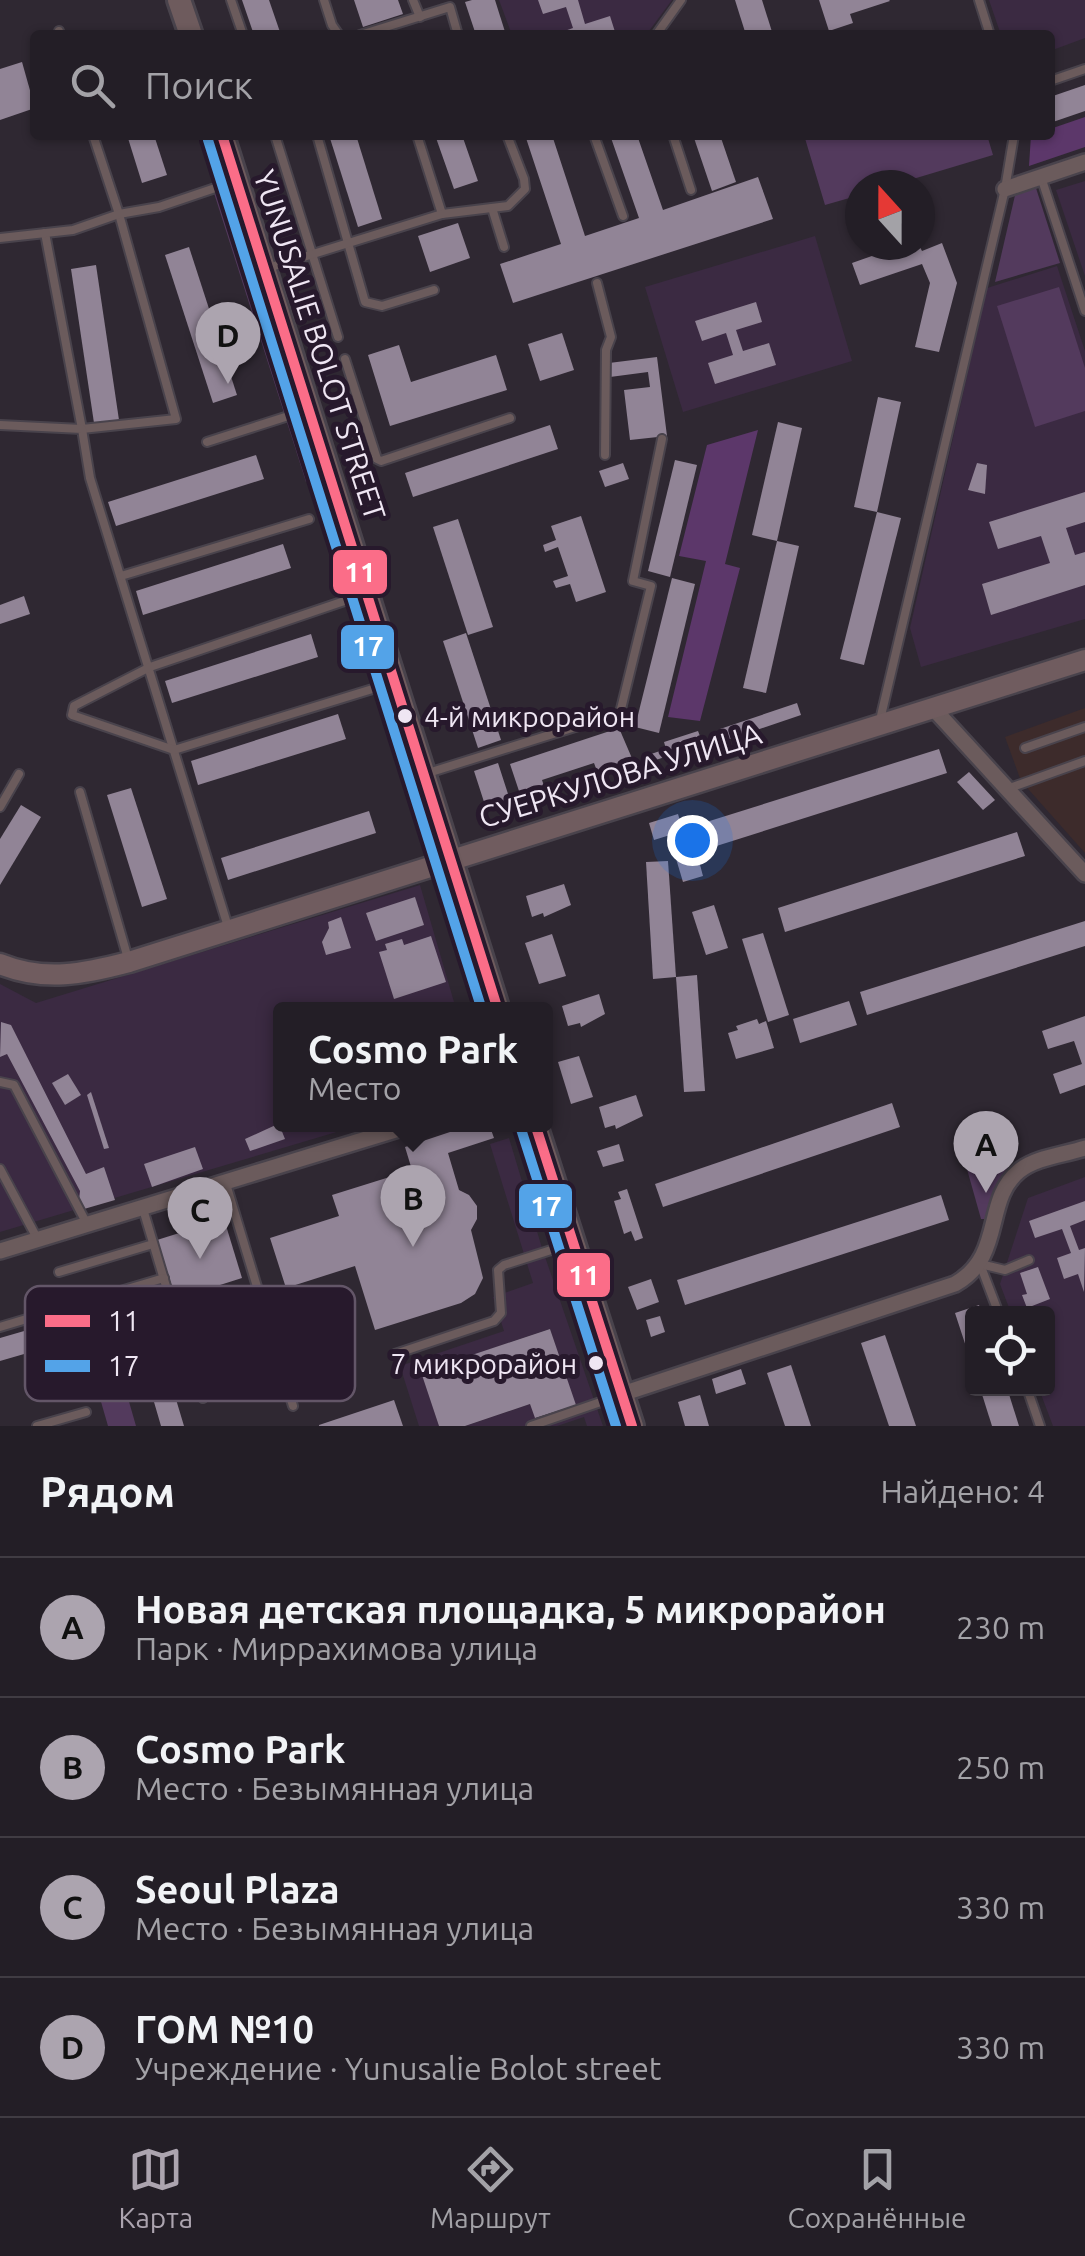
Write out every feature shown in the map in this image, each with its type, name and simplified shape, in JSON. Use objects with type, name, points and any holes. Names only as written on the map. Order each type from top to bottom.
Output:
[{"type":"main road","points":[[180,0],[189,30]]},
{"type":"main road","name":"YUNUSALIE BOLOT STREET","points":[[224,140],[496,1002]]},
{"type":"main road","name":"СУЕРКУЛОВА УЛИЦА","points":[[0,964],[23,973],[51,976],[83,974],[128,962],[1085,660]]},
{"type":"main road","points":[[537,1132],[632,1426]]},
{"type":"street","points":[[1005,189],[1085,162]]},
{"type":"street","points":[[933,708],[1085,874]]},
{"type":"street","points":[[0,1252],[390,1132]]},
{"type":"street","points":[[622,1394],[934,1293],[970,1275],[980,1264],[1005,1188],[1018,1172],[1034,1162],[1085,1148]]},
{"type":"lane","points":[[231,0],[240,30]]},
{"type":"lane","points":[[324,0],[336,30]]},
{"type":"lane","points":[[413,0],[420,17]]},
{"type":"lane","points":[[660,30],[681,0]]},
{"type":"lane","points":[[979,0],[988,30]]},
{"type":"lane","points":[[377,30],[449,4],[457,30]]},
{"type":"lane","points":[[1055,79],[1085,69]]},
{"type":"lane","points":[[0,425],[82,430],[176,419],[95,140]]},
{"type":"lane","points":[[276,140],[338,337]]},
{"type":"lane","points":[[318,140],[366,302],[382,306],[434,290]]},
{"type":"lane","points":[[418,140],[442,214]]},
{"type":"lane","points":[[264,270],[442,214],[508,206],[524,189],[524,178],[509,140]]},
{"type":"lane","points":[[596,140],[623,216]]},
{"type":"lane","points":[[675,140],[692,190]]},
{"type":"lane","points":[[880,725],[1013,140]]},
{"type":"lane","points":[[1042,177],[1085,311]]},
{"type":"lane","points":[[0,238],[73,230],[236,181]]},
{"type":"lane","points":[[492,208],[504,247]]},
{"type":"lane","points":[[46,233],[90,478],[229,930]]},
{"type":"lane","points":[[598,283],[611,337],[606,350],[605,455]]},
{"type":"lane","points":[[346,359],[377,459],[381,461],[510,418]]},
{"type":"lane","points":[[207,442],[308,410]]},
{"type":"lane","points":[[424,774],[620,712],[651,586],[633,581],[662,439]]},
{"type":"lane","points":[[121,576],[309,519]]},
{"type":"lane","points":[[367,594],[150,668],[74,706],[72,715],[174,750],[395,682]]},
{"type":"lane","points":[[1024,748],[1085,727]]},
{"type":"lane","points":[[1006,788],[1085,761]]},
{"type":"lane","points":[[0,808],[19,774]]},
{"type":"lane","points":[[80,792],[128,962]]},
{"type":"lane","points":[[0,1082],[14,1086],[88,1226]]},
{"type":"lane","points":[[0,1170],[38,1240]]},
{"type":"lane","points":[[226,1184],[257,1286]]},
{"type":"lane","points":[[143,1210],[166,1286]]},
{"type":"lane","points":[[395,1354],[494,1321],[501,1313],[498,1270],[572,1243]]},
{"type":"lane","points":[[60,1272],[152,1244]]},
{"type":"lane","points":[[980,1264],[1005,1270],[1029,1260]]},
{"type":"lane","points":[[980,1264],[997,1306]]},
{"type":"lane","points":[[137,1286],[164,1278]]},
{"type":"lane","points":[[0,1327],[25,1320]]},
{"type":"lane","points":[[531,1426],[622,1394]]},
{"type":"lane","points":[[1029,1396],[1040,1426]]},
{"type":"lane","points":[[291,1401],[293,1406]]},
{"type":"lane","points":[[37,1426],[86,1412]]},
{"type":"shaded area","points":[[499,0],[672,0],[650,30],[510,30]]},
{"type":"shaded area","points":[[989,0],[1085,0],[1085,38],[1055,49],[1055,30],[999,30]]},
{"type":"shaded area","points":[[1085,117],[1085,147],[1029,166],[1031,140],[1055,140],[1055,127]]},
{"type":"shaded area","points":[[806,140],[988,140],[993,155],[935,172],[845,170],[845,199],[825,205]]},
{"type":"shaded area","points":[[1085,181],[1085,276],[1056,190]]},
{"type":"shaded area","points":[[1035,185],[1060,263],[995,282],[1016,191]]},
{"type":"shaded area","points":[[225,189],[317,479],[306,482],[214,193]]},
{"type":"shaded area","points":[[815,236],[852,361],[683,412],[645,287]]},
{"type":"shaded area","points":[[1057,266],[1085,351],[1085,619],[921,667],[910,628],[987,288]]},
{"type":"shaded area","points":[[1059,287],[1085,368],[1085,411],[1035,427],[997,306]]},
{"type":"shaded area","points":[[758,430],[725,564],[740,568],[700,721],[668,717],[706,561],[679,556],[707,445]]},
{"type":"shaded area","points":[[1085,708],[1085,853],[1021,781],[1005,737]]},
{"type":"shaded area","points":[[420,885],[454,1002],[273,1002],[273,1132],[336,1132],[0,1232],[0,984],[36,1003]]},
{"type":"shaded area","points":[[509,1138],[603,1426],[587,1426],[584,1417],[557,1426],[465,1426],[530,1404],[536,1418],[575,1405],[550,1329],[422,1372],[439,1426],[419,1426],[400,1366],[504,1331],[493,1297],[533,1283],[490,1144]]},
{"type":"shaded area","points":[[1004,1150],[1008,1168],[987,1219],[981,1219],[965,1162]]},
{"type":"shaded area","points":[[1085,1177],[1085,1426],[1053,1426],[1042,1396],[1055,1396],[1055,1306],[1008,1306],[1000,1284],[1028,1198]]},
{"type":"shaded area","points":[[101,1401],[129,1401],[136,1426],[108,1426]]},
{"type":"building","points":[[242,0],[269,0],[279,30],[252,30]]},
{"type":"building","points":[[354,0],[398,0],[403,14],[363,27]]},
{"type":"building","points":[[495,0],[504,30],[474,30],[465,2]]},
{"type":"building","points":[[538,0],[578,0],[585,24],[610,16],[614,30],[567,30],[573,28],[566,7],[543,14]]},
{"type":"building","points":[[735,0],[762,0],[771,30],[744,30]]},
{"type":"building","points":[[819,0],[890,1],[850,14],[853,23],[829,30]]},
{"type":"building","points":[[22,62],[30,90],[30,110],[0,120],[0,69]]},
{"type":"building","points":[[1085,85],[1085,111],[1055,121],[1055,95]]},
{"type":"building","points":[[129,140],[156,140],[167,175],[142,183]]},
{"type":"building","points":[[331,140],[358,140],[382,219],[358,227]]},
{"type":"building","points":[[437,140],[464,140],[478,181],[454,189]]},
{"type":"building","points":[[527,140],[554,140],[585,236],[639,218],[612,140],[639,140],[663,210],[758,177],[773,219],[513,303],[500,264],[561,244]]},
{"type":"building","points":[[695,140],[722,140],[736,182],[712,191]]},
{"type":"building","points":[[458,223],[470,258],[430,272],[418,236]]},
{"type":"building","points":[[942,243],[957,283],[939,352],[915,347],[930,283],[922,264],[860,285],[852,263],[935,260],[935,246]]},
{"type":"building","points":[[189,247],[237,395],[213,403],[165,255]]},
{"type":"building","points":[[96,265],[119,420],[94,423],[71,269]]},
{"type":"building","points":[[756,302],[762,322],[736,330],[743,351],[769,343],[776,365],[715,384],[708,363],[733,355],[726,333],[702,341],[695,321]]},
{"type":"building","points":[[562,333],[574,370],[540,381],[528,344]]},
{"type":"building","points":[[399,345],[411,382],[496,355],[507,390],[390,426],[368,355]]},
{"type":"building","points":[[657,357],[667,436],[630,440],[624,390],[650,387],[648,372],[610,377],[609,363]]},
{"type":"building","points":[[878,397],[901,402],[877,512],[854,507]]},
{"type":"building","points":[[778,422],[802,428],[777,541],[752,535]]},
{"type":"building","points":[[550,425],[558,449],[413,497],[405,473]]},
{"type":"building","points":[[256,455],[264,479],[116,526],[108,502]]},
{"type":"building","points":[[675,460],[697,465],[670,577],[648,571]]},
{"type":"building","points":[[623,463],[629,479],[605,487],[599,471]]},
{"type":"building","points":[[977,463],[987,465],[985,494],[968,490]]},
{"type":"building","points":[[1085,492],[1085,522],[1066,528],[1075,555],[1085,552],[1085,585],[991,615],[982,584],[1050,563],[1041,536],[998,549],[989,522]]},
{"type":"building","points":[[877,512],[901,518],[864,665],[840,659]]},
{"type":"building","points":[[581,516],[606,592],[576,602],[570,584],[556,588],[553,581],[568,576],[558,547],[545,552],[543,545],[556,540],[551,526]]},
{"type":"building","points":[[458,519],[493,627],[468,635],[433,527]]},
{"type":"building","points":[[777,541],[799,546],[766,693],[743,688]]},
{"type":"building","points":[[283,544],[291,568],[143,615],[136,591]]},
{"type":"building","points":[[672,578],[695,584],[659,733],[635,727]]},
{"type":"building","points":[[24,596],[30,614],[0,624],[0,605]]},
{"type":"building","points":[[466,633],[501,740],[478,748],[443,641]]},
{"type":"building","points":[[311,634],[318,657],[172,703],[165,681]]},
{"type":"building","points":[[797,703],[801,715],[724,741],[720,729]]},
{"type":"building","points":[[338,714],[346,739],[198,785],[191,761]]},
{"type":"building","points":[[619,728],[634,763],[598,774],[594,763],[542,780],[548,798],[501,813],[497,801],[485,805],[474,771],[498,763],[509,797],[520,794],[510,764]]},
{"type":"building","points":[[698,731],[703,744],[650,762],[648,755],[666,749],[664,742]]},
{"type":"building","points":[[939,749],[947,773],[707,849],[700,824]]},
{"type":"building","points":[[969,772],[995,800],[983,810],[957,782]]},
{"type":"building","points":[[131,788],[167,899],[142,907],[107,795]]},
{"type":"building","points":[[21,805],[41,817],[0,885],[0,839]]},
{"type":"building","points":[[369,811],[376,833],[228,880],[221,858]]},
{"type":"building","points":[[678,814],[683,831],[654,840],[649,823]]},
{"type":"building","points":[[1017,832],[1025,856],[785,932],[778,908]]},
{"type":"building","points":[[695,846],[703,876],[683,882],[674,852]]},
{"type":"building","points":[[668,861],[676,977],[653,979],[646,862]]},
{"type":"building","points":[[564,884],[571,905],[544,917],[543,913],[532,917],[526,896]]},
{"type":"building","points":[[415,897],[424,925],[376,941],[366,913]]},
{"type":"building","points":[[714,905],[728,948],[706,955],[692,912]]},
{"type":"building","points":[[341,917],[351,948],[326,955],[322,942],[328,922]]},
{"type":"building","points":[[1085,921],[1085,946],[867,1015],[860,992]]},
{"type":"building","points":[[763,933],[789,1015],[768,1022],[742,939]]},
{"type":"building","points":[[552,934],[566,976],[539,984],[525,943]]},
{"type":"building","points":[[431,936],[446,982],[394,999],[379,952],[387,950],[385,944],[402,939],[404,945]]},
{"type":"building","points":[[697,975],[705,1091],[684,1092],[676,977]]},
{"type":"building","points":[[599,994],[605,1014],[581,1027],[580,1023],[568,1026],[562,1006]]},
{"type":"building","points":[[849,1001],[857,1025],[800,1043],[793,1019]]},
{"type":"building","points":[[1085,1016],[1085,1085],[1060,1094],[1053,1074],[1082,1064],[1074,1041],[1048,1049],[1042,1031]]},
{"type":"building","points":[[757,1019],[759,1024],[766,1021],[774,1048],[736,1059],[728,1033]]},
{"type":"building","points":[[1,1022],[11,1025],[86,1174],[104,1167],[115,1200],[84,1209],[80,1191],[7,1054],[0,1057]]},
{"type":"building","points":[[579,1056],[593,1097],[571,1104],[558,1062]]},
{"type":"building","points":[[68,1074],[81,1095],[65,1105],[52,1083]]},
{"type":"building","points":[[91,1092],[109,1148],[104,1149],[87,1095]]},
{"type":"building","points":[[636,1095],[643,1116],[616,1129],[615,1125],[605,1128],[599,1107]]},
{"type":"building","points":[[892,1103],[900,1127],[663,1207],[655,1184]]},
{"type":"building","points":[[273,1126],[273,1132],[282,1132],[285,1139],[250,1151],[245,1139]]},
{"type":"building","points":[[450,1132],[492,1132],[494,1138],[448,1153],[459,1190],[477,1206],[477,1219],[471,1230],[483,1278],[475,1294],[461,1303],[375,1330],[355,1266],[285,1286],[270,1238],[339,1216],[332,1195],[412,1170],[405,1147]]},
{"type":"building","points":[[619,1144],[624,1161],[603,1167],[597,1151]]},
{"type":"building","points":[[195,1147],[203,1169],[152,1187],[144,1164]]},
{"type":"building","points":[[627,1189],[643,1238],[635,1241],[631,1231],[624,1234],[614,1201],[621,1199],[618,1192]]},
{"type":"building","points":[[941,1195],[949,1220],[685,1305],[677,1280]]},
{"type":"building","points":[[1085,1201],[1085,1220],[1070,1226],[1079,1250],[1085,1248],[1084,1292],[1078,1274],[1064,1279],[1057,1258],[1071,1253],[1062,1229],[1035,1238],[1029,1221]]},
{"type":"building","points":[[224,1219],[242,1278],[217,1286],[172,1286],[157,1240]]},
{"type":"building","points":[[1038,1267],[1050,1299],[1026,1306],[1020,1273]]},
{"type":"building","points":[[651,1279],[659,1302],[637,1310],[628,1287]]},
{"type":"building","points":[[965,1310],[965,1344],[955,1313]]},
{"type":"building","points":[[660,1316],[665,1332],[651,1337],[646,1320]]},
{"type":"building","points":[[550,1329],[576,1405],[535,1418],[530,1404],[465,1426],[439,1426],[421,1372]]},
{"type":"building","points":[[25,1331],[25,1354],[0,1361],[0,1338]]},
{"type":"building","points":[[885,1335],[916,1426],[889,1426],[861,1343]]},
{"type":"building","points":[[791,1365],[811,1426],[785,1426],[767,1373]]},
{"type":"building","points":[[741,1369],[746,1384],[716,1394],[712,1379]]},
{"type":"building","points":[[700,1395],[709,1426],[685,1426],[678,1402]]},
{"type":"building","points":[[983,1396],[1010,1396],[1019,1426],[992,1426]]},
{"type":"building","points":[[394,1400],[403,1426],[319,1426],[319,1425]]},
{"type":"building","points":[[154,1401],[176,1401],[184,1426],[161,1426]]},
{"type":"transit line","name":"17","points":[[208,140],[479,1002]]},
{"type":"transit line","name":"11","points":[[224,140],[495,1002]]},
{"type":"transit line","name":"17","points":[[522,1132],[616,1426]]},
{"type":"transit line","name":"11","points":[[538,1132],[632,1426]]},
{"type":"place","name":"ГОМ №10","points":[[228,384]]},
{"type":"place","name":"4-й микрорайон","points":[[405,716]]},
{"type":"place","name":"Новая детская площадка, 5 микрорайон","points":[[986,1193]]},
{"type":"place","name":"Cosmo Park","points":[[413,1247]]},
{"type":"place","name":"Seoul Plaza","points":[[200,1259]]},
{"type":"place","name":"7 микрорайон","points":[[596,1363]]}]
